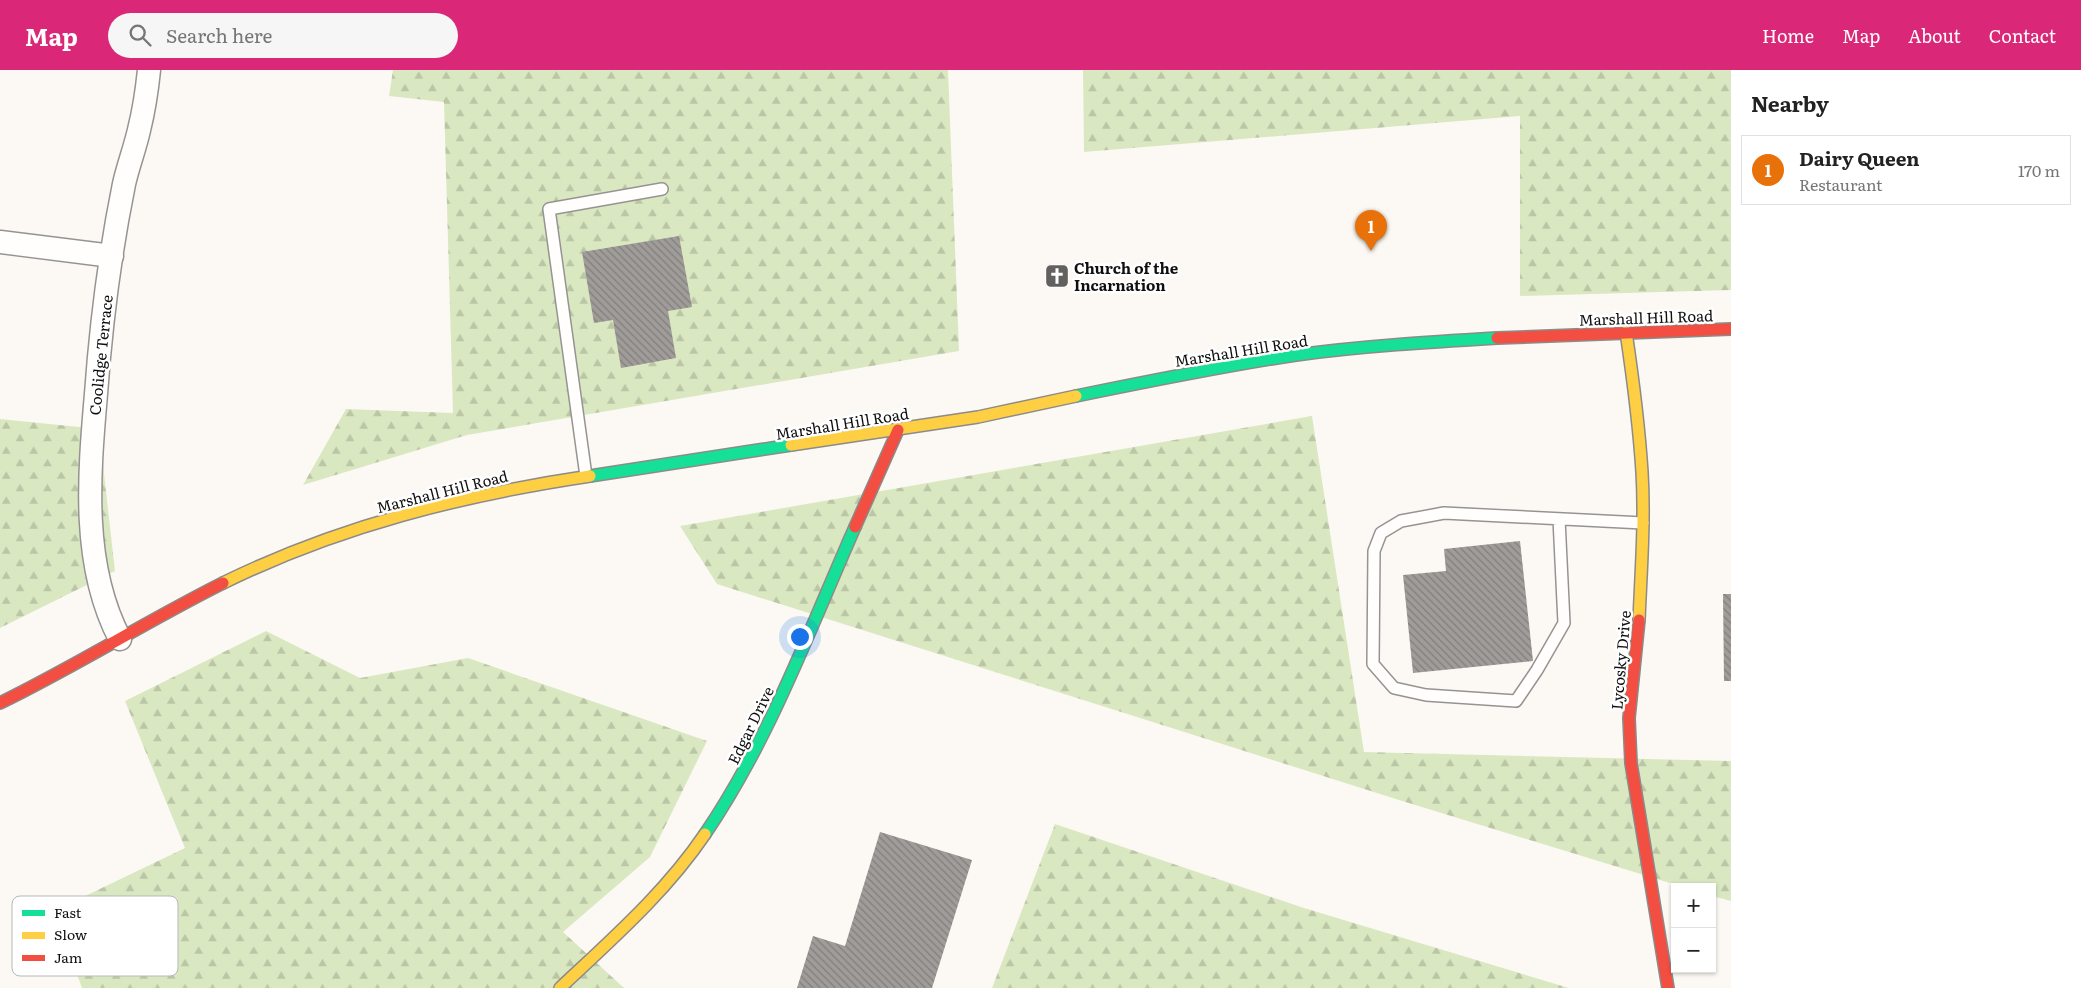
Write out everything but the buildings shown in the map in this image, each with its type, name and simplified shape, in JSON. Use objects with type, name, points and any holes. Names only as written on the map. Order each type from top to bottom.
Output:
[{"type":"main road","name":"Marshall Hill Road","points":[[0,703],[55,676],[170,610],[248,571],[327,538],[381,520],[464,498],[586,476],[978,417],[1197,371],[1298,355],[1417,343],[1626,332],[1731,329]]},
{"type":"main road","name":"Lycosky Drive","points":[[1626,332],[1636,401],[1642,473],[1643,523],[1639,630],[1629,718],[1631,763],[1668,988]]},
{"type":"main road","name":"Edgar Drive","points":[[560,988],[651,902],[692,853],[728,799],[761,741],[898,430]]},
{"type":"street","name":"Coolidge Terrace","points":[[120,639],[108,617],[101,591],[91,523],[89,472],[99,346],[112,256],[124,183],[139,130],[149,70]]},
{"type":"street","points":[[0,242],[112,256]]},
{"type":"lane","points":[[586,476],[549,209],[662,190]]},
{"type":"lane","points":[[1559,518],[1564,623],[1537,670],[1516,701],[1426,695],[1394,688],[1374,664],[1374,551],[1380,533],[1401,521],[1444,513],[1559,518],[1643,523]]},
{"type":"green space","points":[[393,70],[948,70],[959,351],[467,435],[303,485],[346,409],[453,413],[444,102],[389,96]]},
{"type":"green space","points":[[1083,70],[1731,70],[1731,290],[1520,296],[1520,116],[1084,152]]},
{"type":"green space","points":[[1312,416],[1364,752],[1731,761],[1731,901],[1716,897],[1716,883],[1671,883],[1399,800],[717,584],[680,526]]},
{"type":"green space","points":[[0,419],[99,429],[115,571],[0,628]]},
{"type":"green space","points":[[266,631],[360,678],[468,658],[707,741],[650,857],[563,932],[624,988],[82,988],[78,976],[178,976],[178,896],[85,896],[185,848],[125,701]]},
{"type":"green space","points":[[1055,824],[1304,908],[1569,988],[992,988]]},
{"type":"traffic: fast","points":[[1076,396],[1158,379],[1296,355],[1371,347],[1497,338]]},
{"type":"traffic: fast","points":[[590,476],[791,445]]},
{"type":"traffic: fast","points":[[705,834],[728,798],[768,723],[787,684],[855,527]]},
{"type":"traffic: slow","points":[[1626,332],[1636,402],[1643,490],[1639,620]]},
{"type":"traffic: slow","points":[[791,445],[978,417],[1076,396]]},
{"type":"traffic: slow","points":[[223,583],[311,545],[402,515],[495,493],[590,476]]},
{"type":"traffic: slow","points":[[560,988],[655,896],[705,834]]},
{"type":"traffic: jam","points":[[1497,338],[1731,329]]},
{"type":"traffic: jam","points":[[855,527],[898,430]]},
{"type":"traffic: jam","points":[[0,703],[223,583]]},
{"type":"traffic: jam","points":[[1639,620],[1629,718],[1631,763],[1668,988]]},
{"type":"place","name":"Dairy Queen","points":[[1371,251]]},
{"type":"place","name":"Church of the Incarnation","points":[[1057,276]]}]
